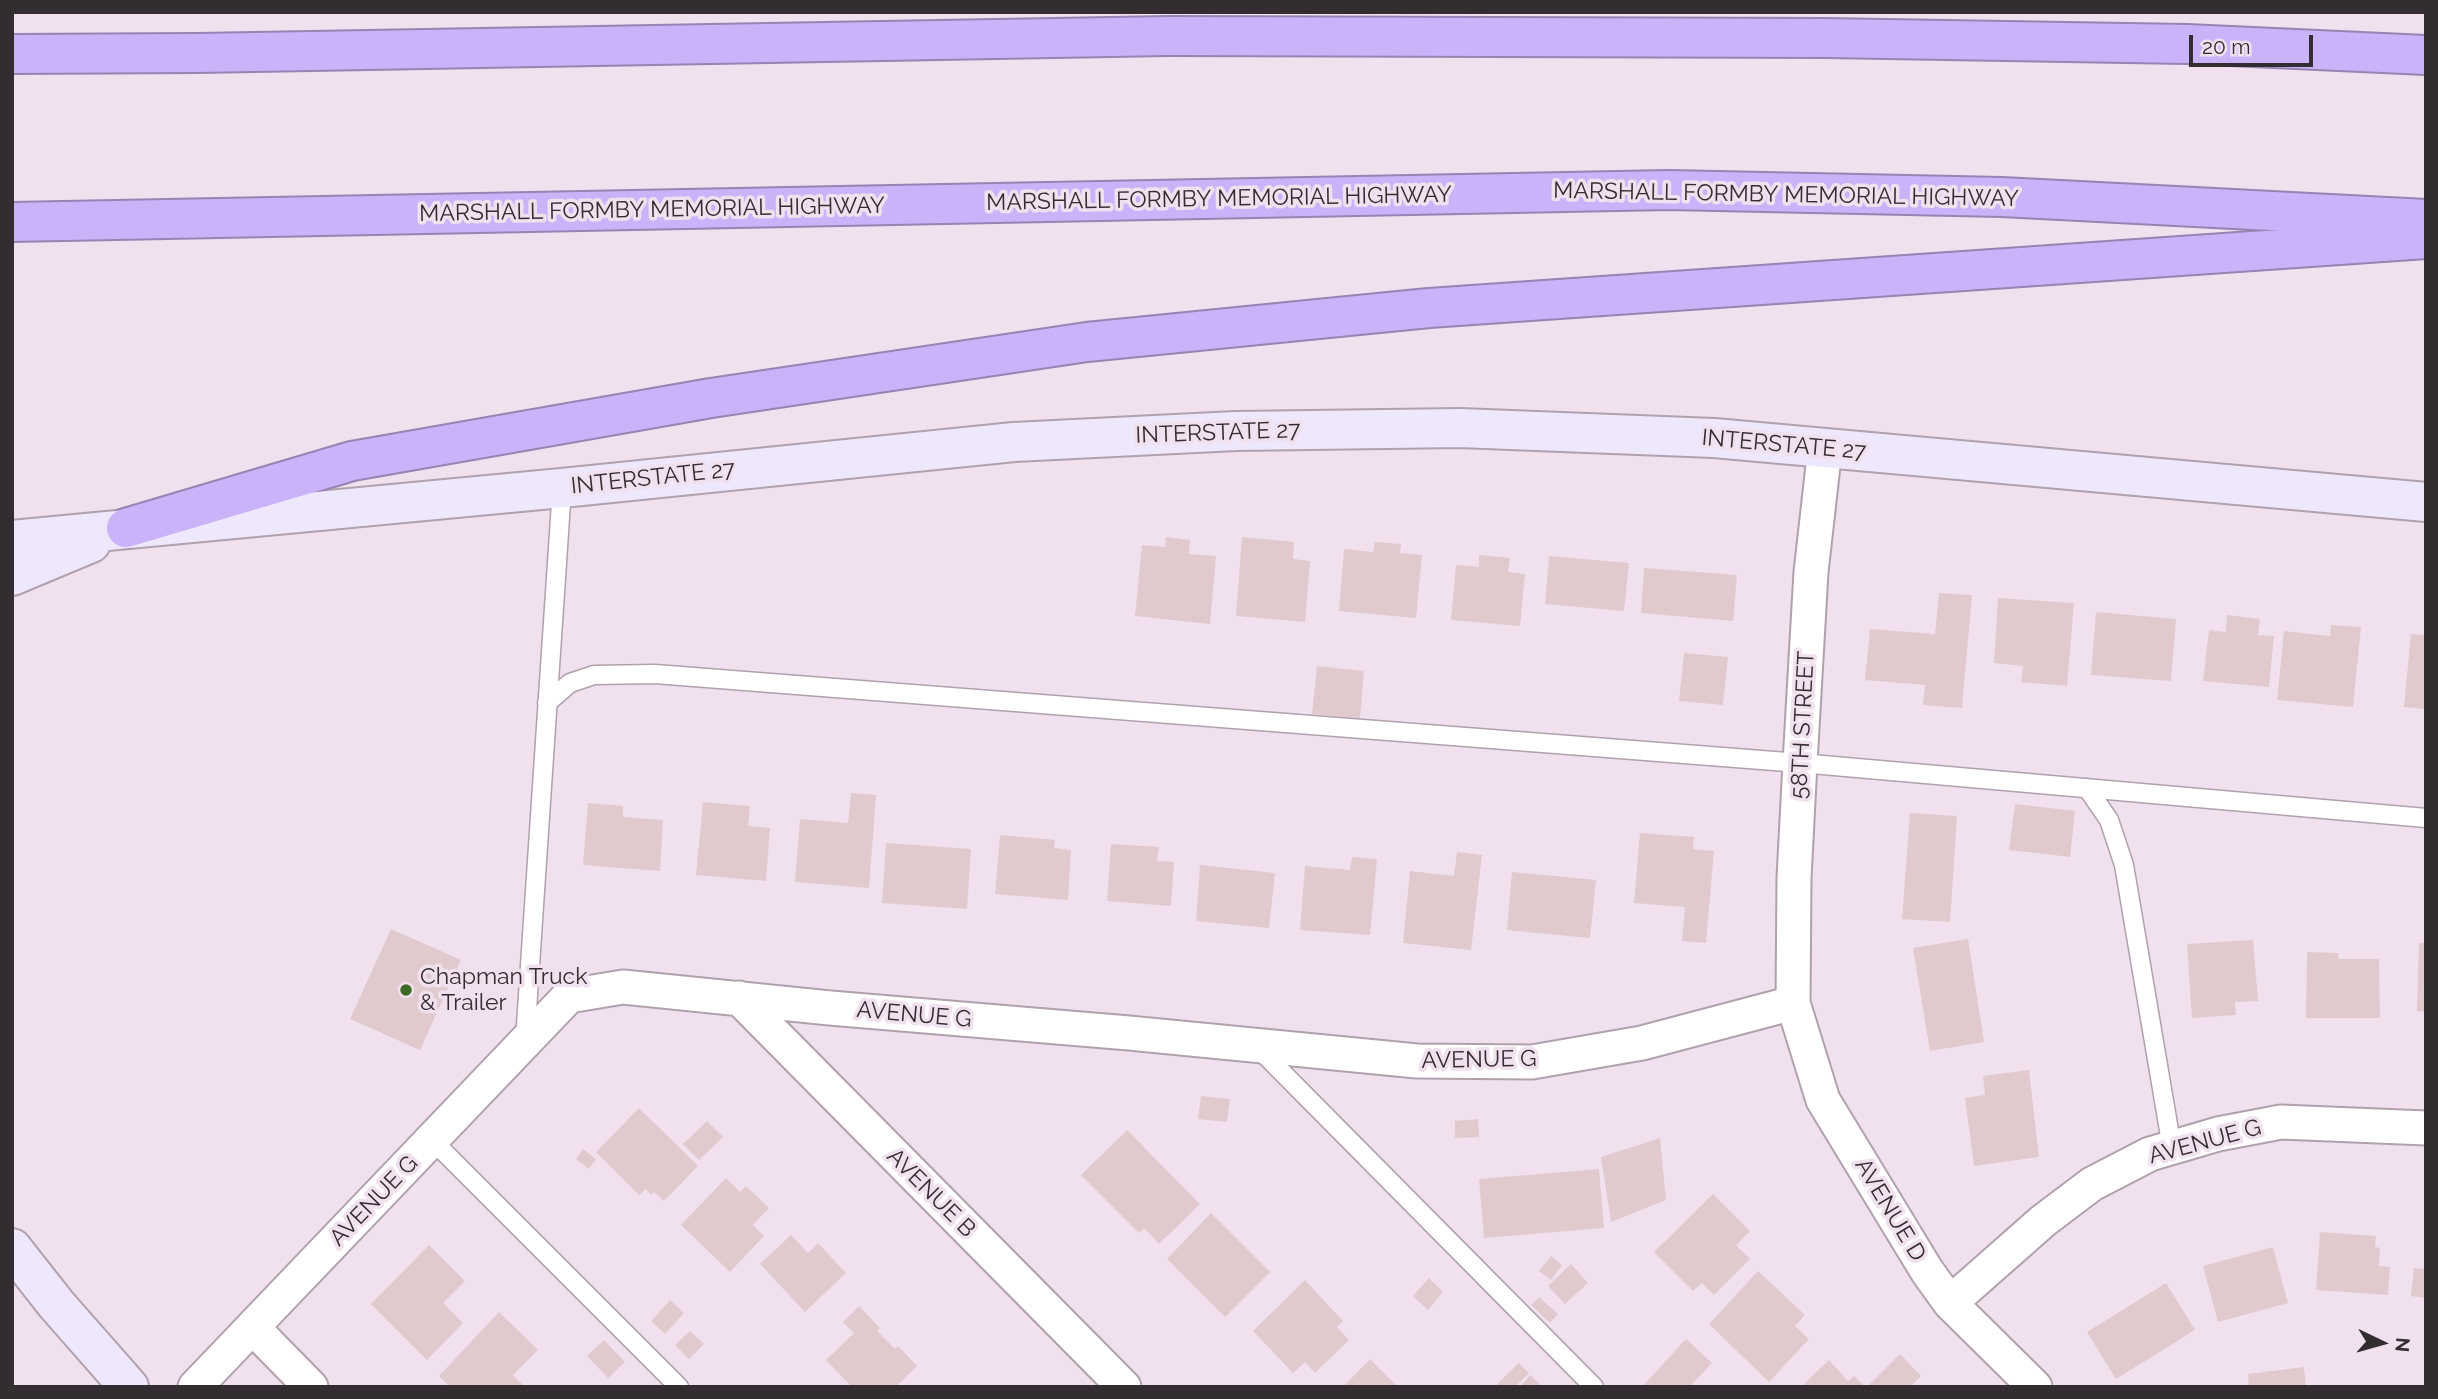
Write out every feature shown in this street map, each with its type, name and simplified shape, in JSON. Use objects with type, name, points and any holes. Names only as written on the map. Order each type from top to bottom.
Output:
[{"type":"highway","points":[[12,54],[1196,36],[1840,38],[2200,45],[2426,55]]},
{"type":"highway","name":"MARSHALL FORMBY MEMORIAL HIGHWAY","points":[[12,222],[1669,190],[2001,197],[2426,219]]},
{"type":"highway","points":[[126,528],[352,461],[711,398],[1087,342],[1429,308],[2426,239]]},
{"type":"main road","name":"INTERSTATE 27","points":[[12,540],[1014,442],[1236,431],[1460,428],[1714,438],[2426,502]]},
{"type":"main road","points":[[12,576],[126,528]]},
{"type":"main road","points":[[12,1248],[56,1304],[129,1387]]},
{"type":"street","name":"58TH STREET","points":[[1793,1003],[1794,878],[1800,762],[1811,572],[1825,448]]},
{"type":"street","name":"AVENUE G","points":[[195,1387],[569,996],[622,987],[1417,1061],[1532,1062],[1642,1043],[1793,1003]]},
{"type":"street","name":"AVENUE B","points":[[739,999],[1124,1387]]},
{"type":"street","name":"AVENUE D","points":[[1793,1003],[1823,1100],[1927,1271],[1950,1303],[2035,1387]]},
{"type":"street","name":"AVENUE G","points":[[1950,1303],[2043,1221],[2092,1184],[2150,1154],[2218,1134],[2281,1122],[2426,1128]]},
{"type":"street","points":[[253,1328],[311,1387]]},
{"type":"lane","points":[[524,1044],[562,488]]},
{"type":"lane","points":[[547,703],[570,683],[594,676],[655,674],[1800,762],[2426,818]]},
{"type":"lane","points":[[2087,788],[2109,820],[2124,865],[2172,1147]]},
{"type":"lane","points":[[1256,1046],[1594,1387]]},
{"type":"lane","points":[[432,1140],[679,1387]]},
{"type":"building","points":[[1166,537],[1190,540],[1189,554],[1216,556],[1210,624],[1135,616],[1142,545],[1165,547]]},
{"type":"building","points":[[1242,537],[1294,542],[1293,559],[1310,561],[1305,622],[1236,616]]},
{"type":"building","points":[[1375,542],[1401,544],[1400,553],[1422,555],[1416,618],[1339,611],[1344,549],[1373,552]]},
{"type":"building","points":[[1479,555],[1510,558],[1508,572],[1525,574],[1520,626],[1451,620],[1456,565],[1479,567]]},
{"type":"building","points":[[1549,556],[1629,563],[1624,611],[1545,604]]},
{"type":"building","points":[[1644,568],[1737,575],[1733,621],[1641,613]]},
{"type":"building","points":[[1939,593],[1972,595],[1962,708],[1923,705],[1925,685],[1865,680],[1870,629],[1935,634]]},
{"type":"building","points":[[1998,598],[2074,603],[2067,686],[2021,682],[2023,666],[1994,663]]},
{"type":"building","points":[[2096,612],[2176,619],[2171,681],[2091,675]]},
{"type":"building","points":[[2227,615],[2260,619],[2258,635],[2274,636],[2269,687],[2203,681],[2209,630],[2226,632]]},
{"type":"building","points":[[2331,625],[2361,627],[2353,707],[2277,700],[2284,631],[2330,636]]},
{"type":"building","points":[[2411,634],[2426,635],[2426,709],[2404,707]]},
{"type":"building","points":[[1684,653],[1728,657],[1723,705],[1679,701]]},
{"type":"building","points":[[1317,666],[1364,671],[1360,718],[1312,714]]},
{"type":"building","points":[[851,793],[876,795],[869,888],[795,882],[800,819],[848,823]]},
{"type":"building","points":[[703,802],[750,806],[748,826],[770,828],[766,881],[696,875]]},
{"type":"building","points":[[588,803],[623,806],[623,817],[663,820],[660,871],[583,865]]},
{"type":"building","points":[[2015,804],[2075,811],[2070,857],[2009,850]]},
{"type":"building","points":[[1910,813],[1957,816],[1950,922],[1902,919]]},
{"type":"building","points":[[1640,833],[1694,837],[1693,849],[1714,851],[1706,943],[1682,941],[1685,907],[1634,903]]},
{"type":"building","points":[[1000,835],[1055,840],[1054,848],[1071,850],[1068,900],[995,894]]},
{"type":"building","points":[[886,843],[971,849],[967,909],[882,903]]},
{"type":"building","points":[[1111,844],[1159,847],[1157,861],[1174,862],[1171,906],[1107,901]]},
{"type":"building","points":[[1457,852],[1482,855],[1471,950],[1403,943],[1410,871],[1454,876]]},
{"type":"building","points":[[1352,857],[1377,859],[1370,935],[1300,930],[1305,866],[1350,870]]},
{"type":"building","points":[[1200,865],[1275,873],[1269,928],[1196,921]]},
{"type":"building","points":[[1512,872],[1596,880],[1590,938],[1507,930]]},
{"type":"building","name":"Chapman Truck & Trailer","points":[[391,929],[461,960],[420,1050],[350,1019]]},
{"type":"building","points":[[1968,939],[1984,1042],[1930,1051],[1913,948]]},
{"type":"building","points":[[2253,940],[2258,1001],[2235,1002],[2236,1015],[2192,1018],[2187,944]]},
{"type":"building","points":[[2419,943],[2426,943],[2426,1012],[2417,1011]]},
{"type":"building","points":[[2307,952],[2338,953],[2339,959],[2379,959],[2380,1018],[2306,1018]]},
{"type":"building","points":[[2029,1070],[2039,1157],[1974,1166],[1965,1098],[1985,1095],[1983,1076]]},
{"type":"building","points":[[1201,1096],[1230,1099],[1227,1122],[1198,1119]]},
{"type":"building","points":[[639,1108],[698,1166],[664,1201],[654,1192],[651,1195],[646,1189],[639,1195],[596,1152]]},
{"type":"building","points":[[1478,1119],[1479,1137],[1455,1138],[1455,1121]]},
{"type":"building","points":[[707,1121],[723,1137],[699,1160],[683,1144]]},
{"type":"building","points":[[1127,1130],[1200,1204],[1159,1244],[1144,1228],[1139,1233],[1081,1175]]},
{"type":"building","points":[[1660,1138],[1666,1200],[1611,1222],[1601,1157]]},
{"type":"building","points":[[583,1149],[596,1159],[589,1169],[576,1159]]},
{"type":"building","points":[[1599,1169],[1604,1228],[1484,1238],[1479,1179]]},
{"type":"building","points":[[726,1178],[740,1192],[746,1186],[769,1208],[753,1225],[764,1236],[730,1272],[681,1225]]},
{"type":"building","points":[[1713,1194],[1750,1231],[1736,1245],[1750,1259],[1714,1295],[1702,1283],[1693,1291],[1654,1252]]},
{"type":"building","points":[[1211,1213],[1270,1272],[1225,1317],[1167,1259]]},
{"type":"building","points":[[2320,1232],[2376,1236],[2375,1247],[2380,1248],[2379,1266],[2390,1267],[2388,1295],[2316,1290]]},
{"type":"building","points":[[791,1235],[808,1253],[818,1243],[846,1273],[805,1312],[760,1264]]},
{"type":"building","points":[[429,1245],[465,1281],[443,1303],[463,1323],[427,1360],[371,1304]]},
{"type":"building","points":[[2273,1247],[2288,1303],[2218,1322],[2203,1266]]},
{"type":"building","points":[[1551,1256],[1562,1265],[1551,1280],[1539,1271]]},
{"type":"building","points":[[1571,1264],[1588,1283],[1565,1304],[1548,1286]]},
{"type":"building","points":[[2414,1268],[2426,1269],[2426,1298],[2411,1296]]},
{"type":"building","points":[[1758,1271],[1805,1315],[1795,1326],[1809,1339],[1769,1382],[1709,1324]]},
{"type":"building","points":[[1429,1278],[1443,1292],[1428,1310],[1413,1296]]},
{"type":"building","points":[[1305,1280],[1343,1321],[1337,1327],[1349,1340],[1315,1373],[1305,1362],[1293,1373],[1253,1331]]},
{"type":"building","points":[[2166,1283],[2195,1330],[2116,1379],[2087,1332]]},
{"type":"building","points":[[1539,1297],[1558,1314],[1550,1323],[1531,1305]]},
{"type":"building","points":[[670,1300],[684,1313],[665,1334],[651,1321]]},
{"type":"building","points":[[859,1306],[880,1328],[877,1331],[895,1349],[898,1346],[917,1366],[896,1387],[869,1387],[867,1384],[864,1387],[852,1387],[826,1360],[854,1333],[843,1322]]},
{"type":"building","points":[[499,1312],[538,1350],[513,1375],[525,1387],[450,1387],[439,1376]]},
{"type":"building","points":[[690,1331],[704,1344],[689,1359],[675,1345]]},
{"type":"building","points":[[1686,1339],[1712,1363],[1692,1384],[1695,1387],[1642,1387]]},
{"type":"building","points":[[604,1340],[625,1362],[608,1378],[587,1356]]},
{"type":"building","points":[[1900,1354],[1921,1376],[1910,1387],[1867,1387]]},
{"type":"building","points":[[1370,1359],[1398,1387],[1343,1387]]},
{"type":"building","points":[[1829,1360],[1848,1381],[1854,1376],[1865,1387],[1801,1387]]},
{"type":"building","points":[[1519,1363],[1529,1373],[1515,1387],[1500,1387],[1497,1384]]},
{"type":"building","points":[[2304,1367],[2306,1387],[2249,1387],[2248,1374]]},
{"type":"building","points":[[1530,1375],[1543,1387],[1520,1387]]},
{"type":"place","name":"Chapman Truck & Trailer","points":[[406,990]]}]
